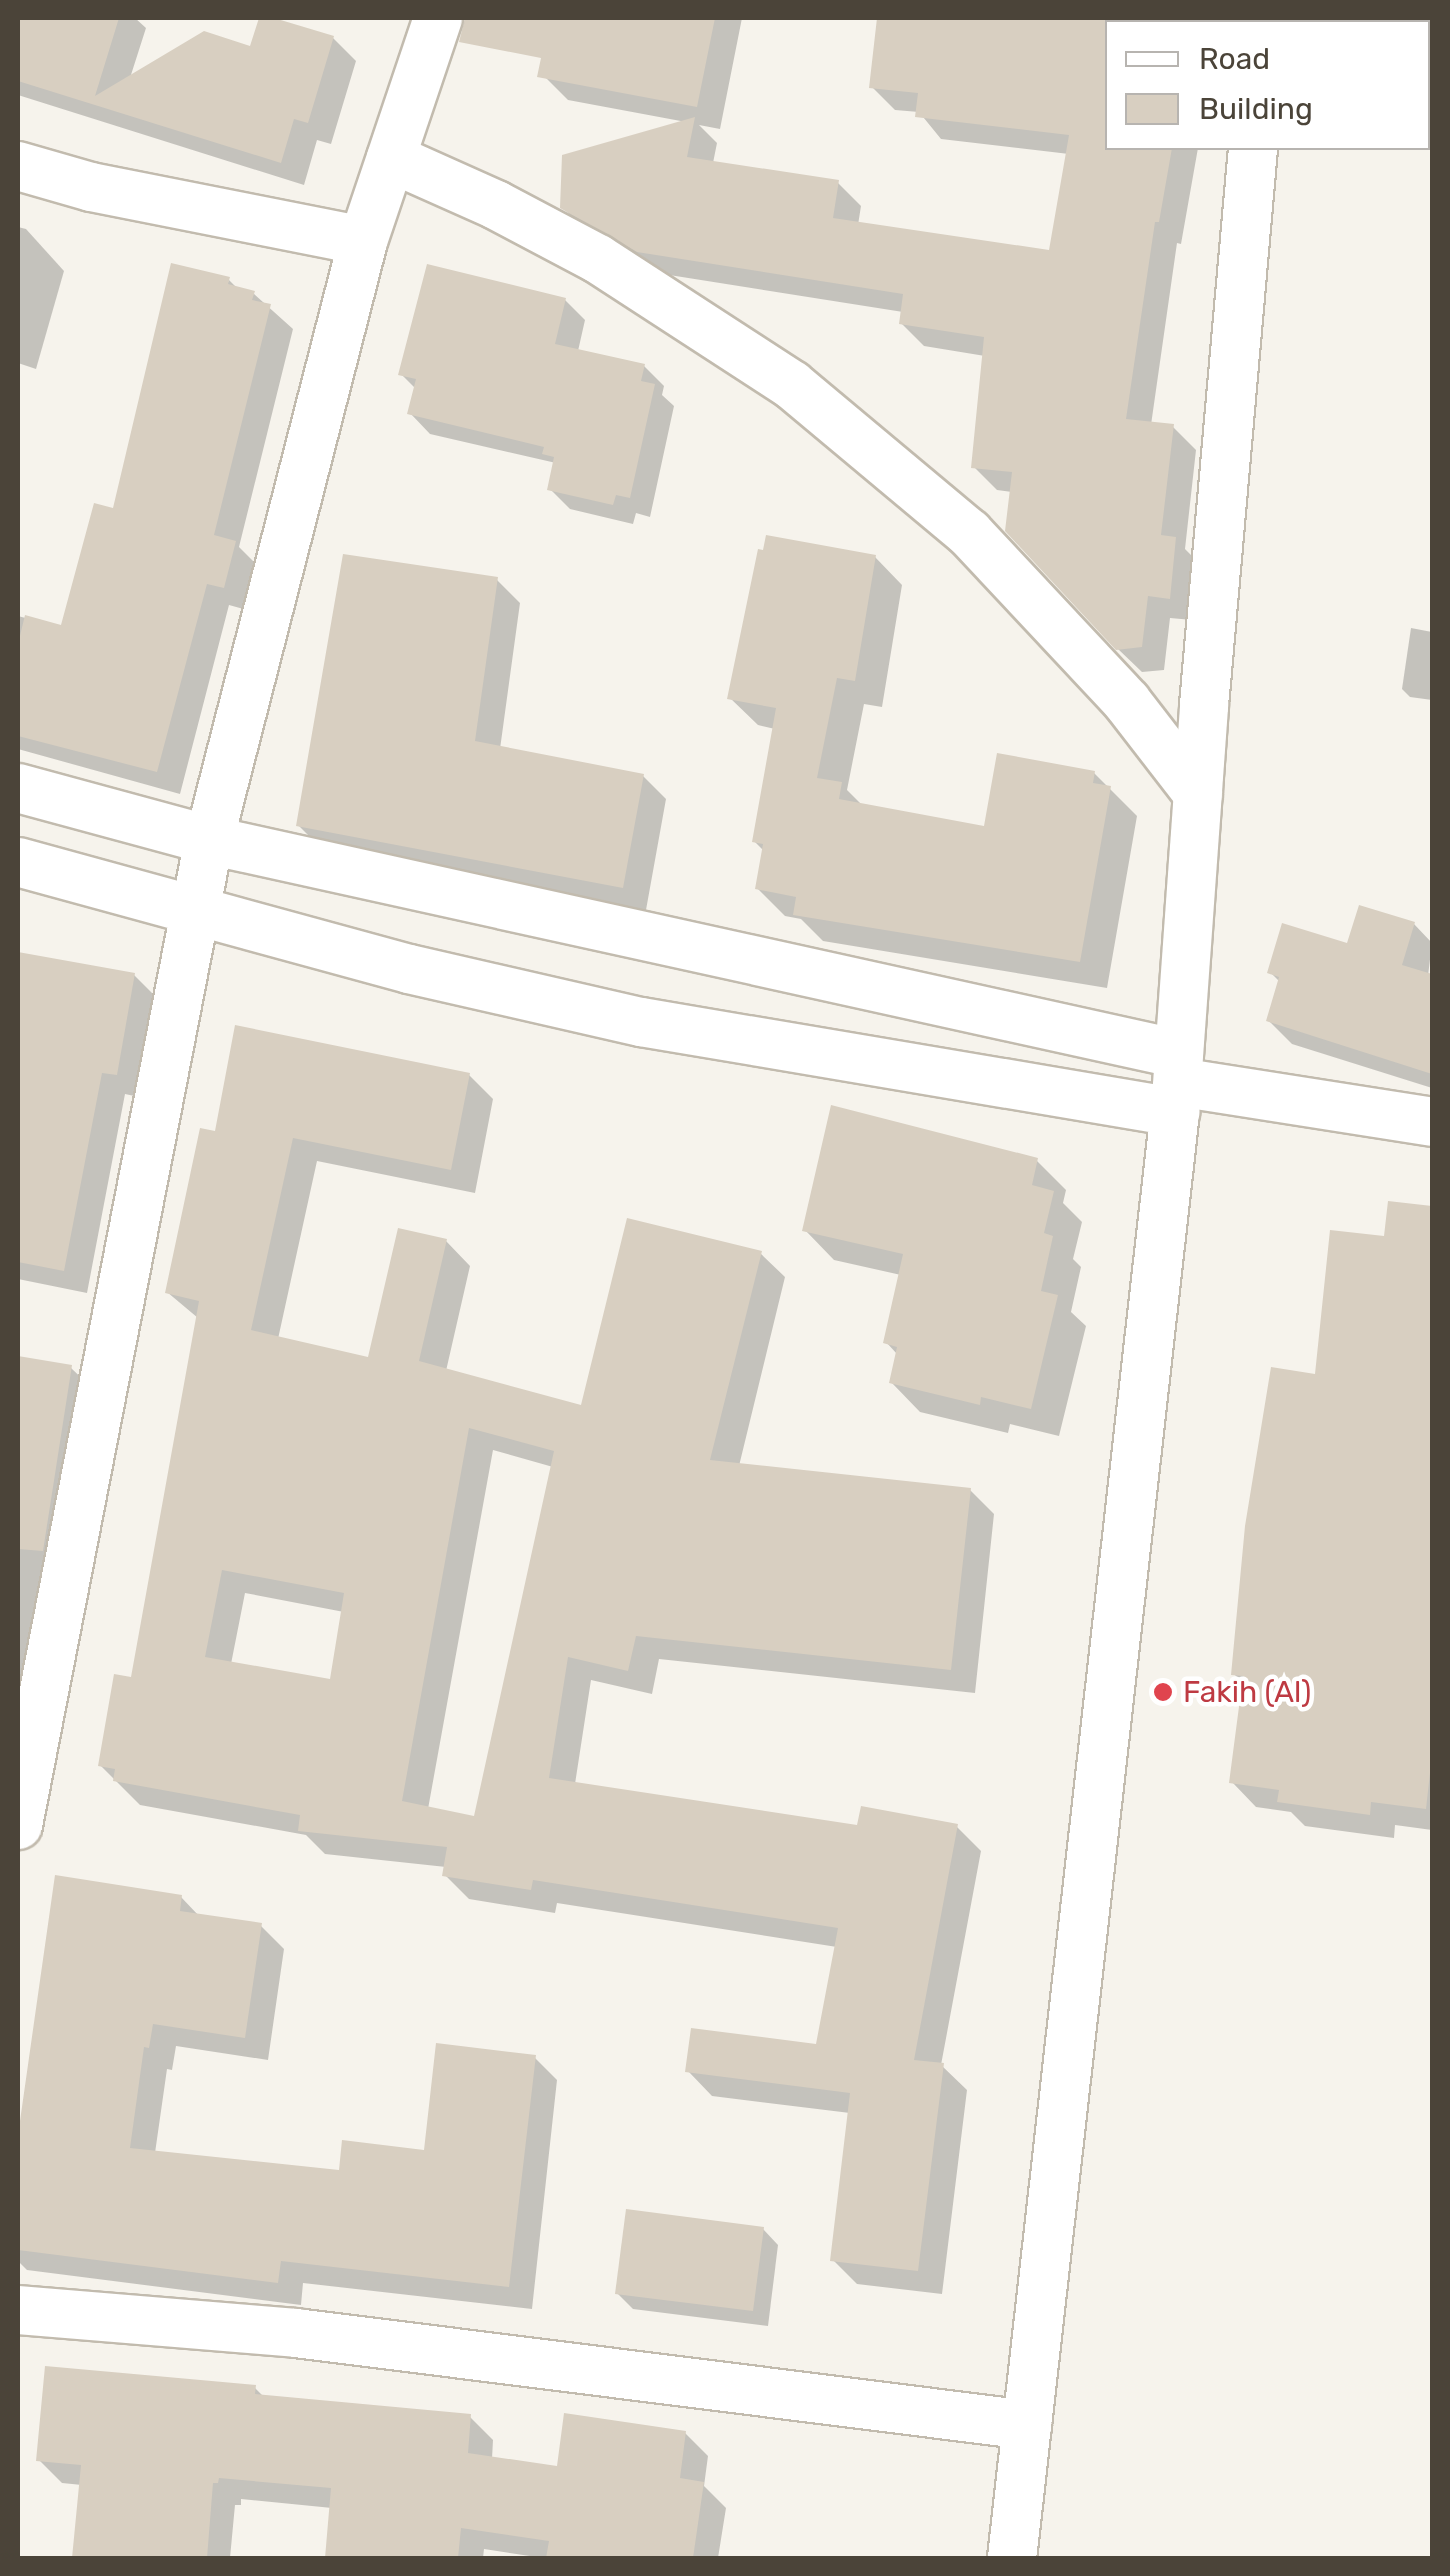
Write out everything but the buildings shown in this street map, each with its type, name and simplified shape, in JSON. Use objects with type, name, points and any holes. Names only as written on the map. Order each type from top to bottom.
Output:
[{"type":"street","points":[[18,1825],[209,840],[364,241],[438,18]]},
{"type":"street","points":[[1012,2558],[1177,1082],[1253,150]]},
{"type":"street","points":[[390,158],[496,205],[598,259],[697,319],[852,432],[969,533],[1050,615],[1198,794]]},
{"type":"street","points":[[18,166],[91,187],[364,241]]},
{"type":"street","points":[[18,788],[209,840],[1177,1082]]},
{"type":"street","points":[[18,862],[409,969],[641,1022],[1177,1082],[1432,1122]]},
{"type":"street","points":[[18,2310],[296,2333],[1027,2424]]},
{"type":"place","name":"Fakih (Al)","points":[[1163,1692]]}]
